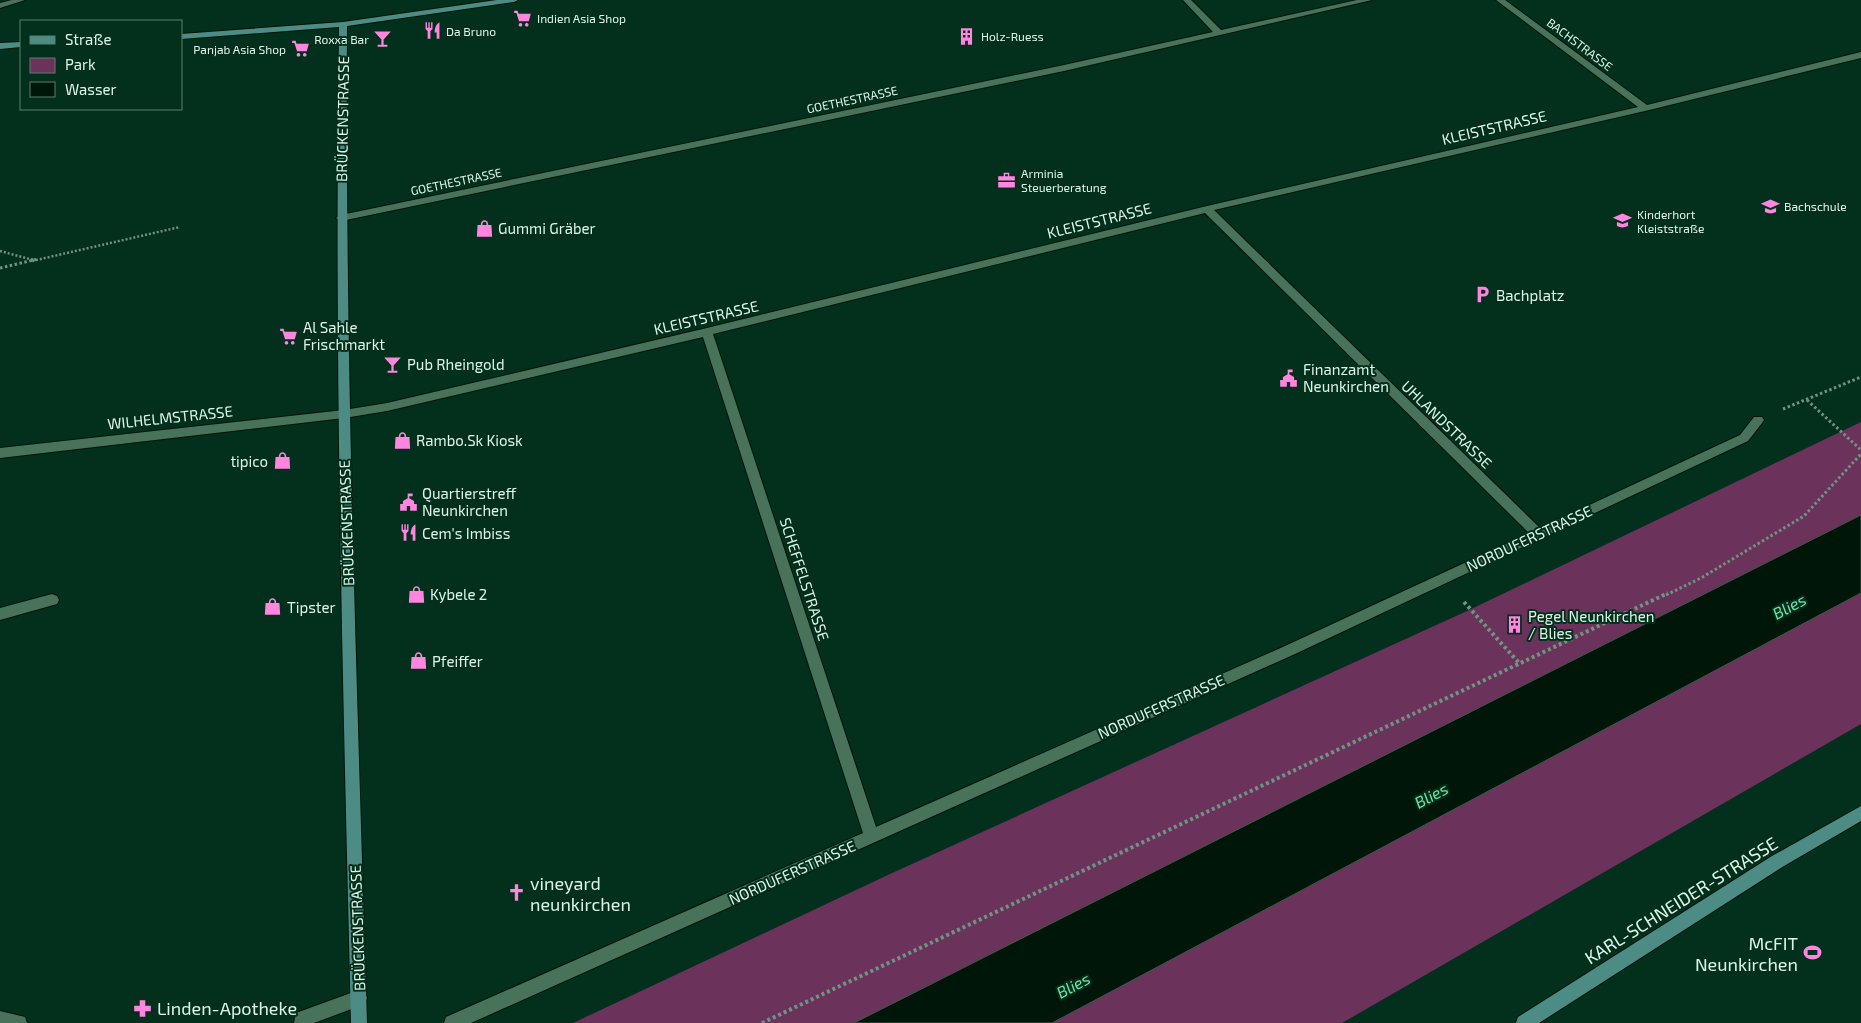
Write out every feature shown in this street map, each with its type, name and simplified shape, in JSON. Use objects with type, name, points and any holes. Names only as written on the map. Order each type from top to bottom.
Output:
[{"type":"street","points":[[0,6],[21,0]]},
{"type":"street","points":[[182,37],[343,24],[514,0]]},
{"type":"street","points":[[1187,0],[1218,32]]},
{"type":"street","name":"GOETHESTRASSE","points":[[340,218],[1064,68],[1218,32],[1368,0]]},
{"type":"street","name":"BACHSTRASSE","points":[[1500,0],[1645,108]]},
{"type":"street","name":"BRÜCKENSTRASSE","points":[[343,24],[340,218],[359,1023]]},
{"type":"street","points":[[0,46],[20,45]]},
{"type":"street","name":"KLEISTSTRASSE","points":[[344,414],[387,407],[707,332],[1206,209],[1645,108],[1861,55]]},
{"type":"street","name":"UHLANDSTRASSE","points":[[1206,209],[1538,534]]},
{"type":"street","name":"SCHEFFELSTRASSE","points":[[707,332],[872,836]]},
{"type":"street","name":"WILHELMSTRASSE","points":[[0,453],[344,414]]},
{"type":"street","name":"NORDUFERSTRASSE","points":[[452,1023],[1290,650],[1744,438],[1758,420]]},
{"type":"street","points":[[0,614],[52,600]]},
{"type":"street","name":"KARL-SCHNEIDER-STRASSE","points":[[1524,1023],[1778,861],[1861,813]]},
{"type":"street","points":[[302,1023],[302,1019],[359,998]]},
{"type":"street","points":[[0,1018],[19,1023]]},
{"type":"path","points":[[0,268],[180,227]]},
{"type":"path","points":[[0,251],[33,260]]},
{"type":"path","points":[[1758,420],[1861,377]]},
{"type":"path","points":[[1807,400],[1861,450]]},
{"type":"path","points":[[762,1023],[1701,578],[1804,516],[1861,454]]},
{"type":"path","points":[[1470,609],[1520,664]]},
{"type":"green space","points":[[1861,422],[1861,515],[854,1023],[573,1023],[890,874],[1467,611]]},
{"type":"green space","points":[[1861,593],[1861,724],[1342,1023],[1052,1023]]},
{"type":"water","name":"Blies","points":[[1861,515],[1861,593],[1052,1023],[854,1023]]},
{"type":"place","name":"Indien Asia Shop","points":[[523,18]]},
{"type":"place","name":"Da Bruno","points":[[432,31]]},
{"type":"place","name":"Holz-Ruess","points":[[967,36]]},
{"type":"place","name":"Roxxa Bar","points":[[383,39]]},
{"type":"place","name":"Panjab Asia Shop","points":[[300,49]]},
{"type":"place","name":"Arminia Steuerberatung","points":[[1007,180]]},
{"type":"place","name":"Bachschule","points":[[1770,206]]},
{"type":"place","name":"Kinderhort Kleiststraße","points":[[1623,221]]},
{"type":"place","name":"Gummi Gräber","points":[[484,228]]},
{"type":"place","name":"Bachplatz","points":[[1482,295]]},
{"type":"place","name":"Al Sahle Frischmarkt","points":[[289,336]]},
{"type":"place","name":"Pub Rheingold","points":[[393,364]]},
{"type":"place","name":"Finanzamt Neunkirchen","points":[[1289,378]]},
{"type":"place","name":"Rambo.Sk Kiosk","points":[[402,440]]},
{"type":"place","name":"tipico","points":[[282,461]]},
{"type":"place","name":"Quartierstreff Neunkirchen","points":[[408,502]]},
{"type":"place","name":"Cem's Imbiss","points":[[408,533]]},
{"type":"place","name":"Kybele 2","points":[[416,594]]},
{"type":"place","name":"Tipster","points":[[273,607]]},
{"type":"place","name":"Pegel Neunkirchen / Blies","points":[[1514,625]]},
{"type":"place","name":"Pfeiffer","points":[[418,661]]},
{"type":"place","name":"vineyard neunkirchen","points":[[516,893]]},
{"type":"place","name":"McFIT Neunkirchen","points":[[1812,953]]},
{"type":"place","name":"Linden-Apotheke","points":[[143,1008]]}]
